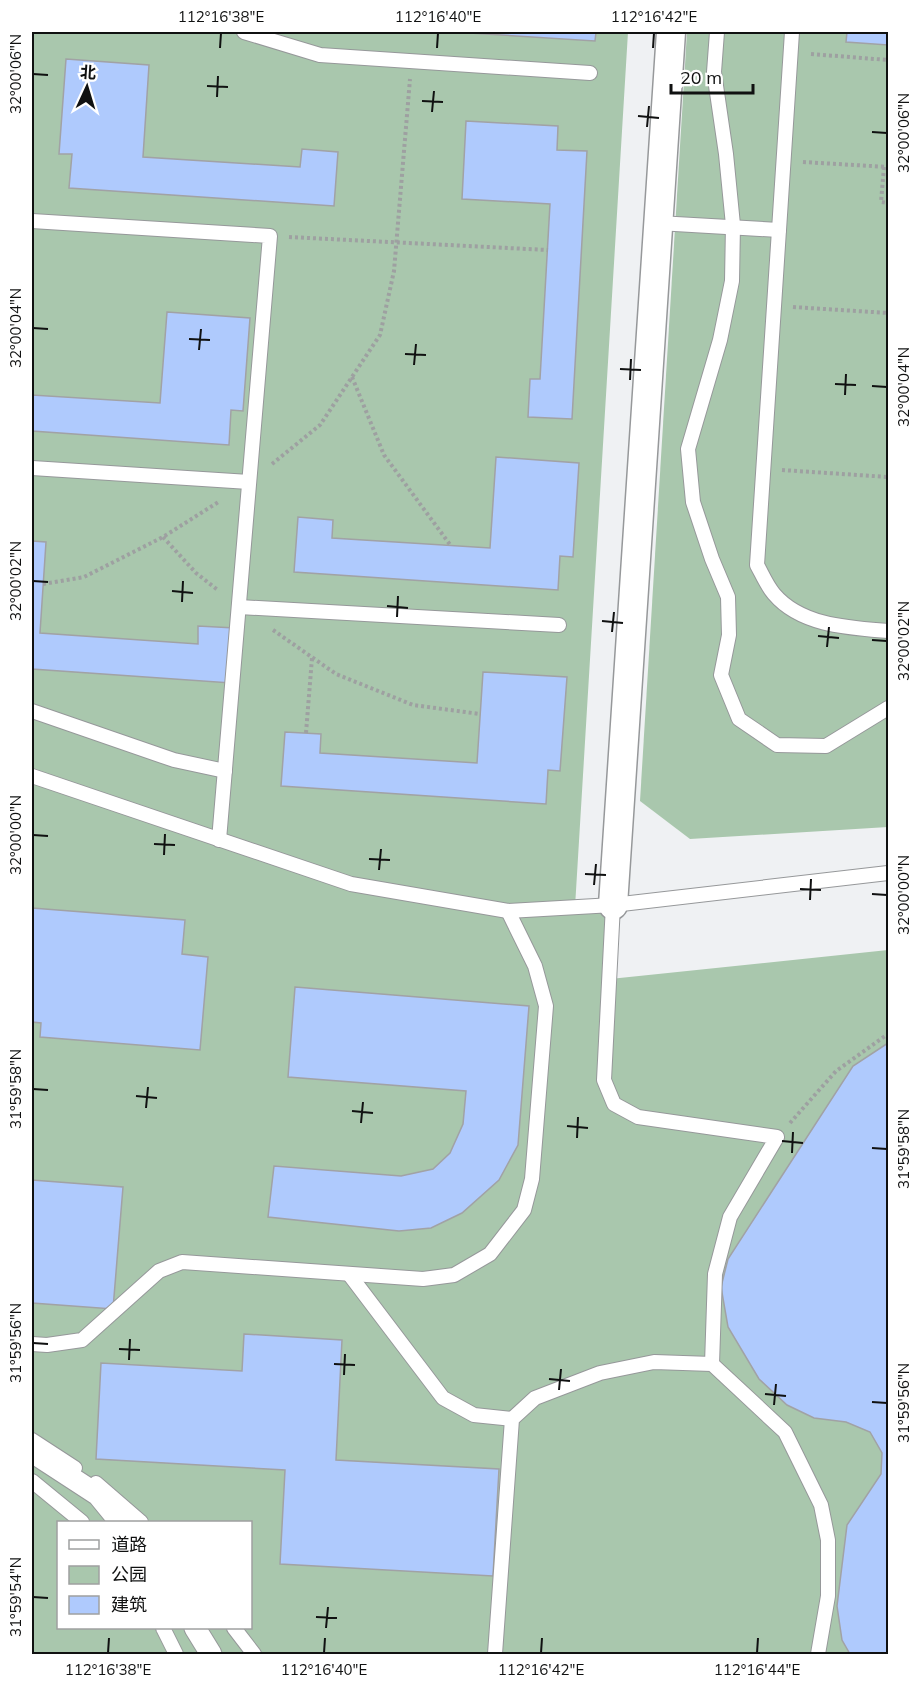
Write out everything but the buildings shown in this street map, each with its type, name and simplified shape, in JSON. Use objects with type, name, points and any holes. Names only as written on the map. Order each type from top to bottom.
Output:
[{"type":"street","points":[[614,905],[671,32]]},
{"type":"street","points":[[32,1452],[98,1496],[119,1521]]},
{"type":"street","points":[[196,1629],[211,1654]]},
{"type":"lane","points":[[244,32],[320,55],[590,73]]},
{"type":"lane","points":[[717,32],[714,72],[734,225],[732,280],[720,340],[688,449],[693,502],[728,597],[729,635],[722,675],[739,719],[777,745],[826,746],[888,708]]},
{"type":"lane","points":[[792,32],[757,565],[773,594],[799,614],[847,628],[888,632]]},
{"type":"lane","points":[[32,221],[270,236],[219,840]]},
{"type":"lane","points":[[658,223],[734,225],[779,230]]},
{"type":"lane","points":[[32,468],[249,482]]},
{"type":"lane","points":[[239,607],[559,625]]},
{"type":"lane","points":[[32,711],[174,760],[225,771]]},
{"type":"lane","points":[[32,776],[351,884],[508,911],[614,905],[888,873]]},
{"type":"lane","points":[[614,905],[604,1080],[614,1104],[638,1117],[777,1137],[729,1217],[715,1274],[712,1364]]},
{"type":"lane","points":[[32,1344],[47,1345],[82,1340],[159,1271],[182,1262],[423,1279],[454,1275],[490,1254],[524,1210],[532,1179],[546,1006],[535,966],[508,911]]},
{"type":"lane","points":[[349,1274],[443,1398],[474,1415],[512,1419]]},
{"type":"lane","points":[[495,1654],[512,1419],[535,1398],[600,1373],[654,1362],[712,1364],[785,1432],[822,1505],[828,1540],[828,1596],[818,1654]]},
{"type":"lane","points":[[32,1440],[110,1492],[140,1521]]},
{"type":"lane","points":[[32,1481],[81,1521]]},
{"type":"lane","points":[[164,1629],[177,1654]]},
{"type":"lane","points":[[235,1629],[254,1654]]},
{"type":"path","points":[[791,53],[888,60]]},
{"type":"path","points":[[43,584],[84,577],[163,537],[249,482],[320,425],[380,335],[394,271],[412,61]]},
{"type":"path","points":[[784,161],[886,167],[881,202],[888,203]]},
{"type":"path","points":[[270,236],[548,250]]},
{"type":"path","points":[[775,306],[888,313]]},
{"type":"path","points":[[352,376],[384,455],[451,546]]},
{"type":"path","points":[[764,469],[888,477]]},
{"type":"path","points":[[163,537],[196,573],[239,607],[336,674],[413,705],[480,714]]},
{"type":"path","points":[[306,733],[312,657]]},
{"type":"path","points":[[777,1137],[836,1071],[888,1034]]},
{"type":"green space","points":[[32,32],[628,32],[575,907],[613,905],[610,979],[888,950],[888,1654],[32,1654]]},
{"type":"green space","points":[[687,32],[888,32],[888,827],[690,839],[640,801]]}]
